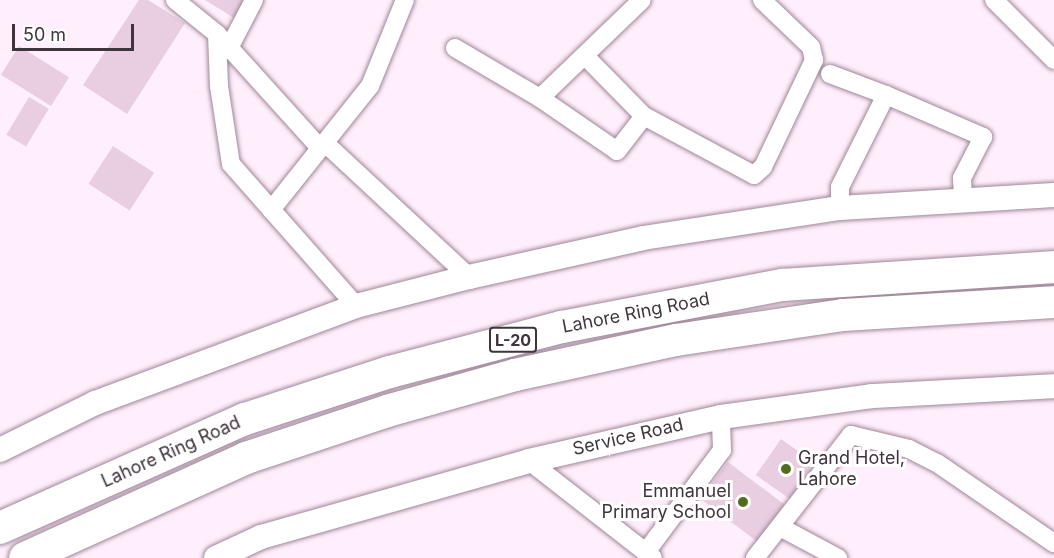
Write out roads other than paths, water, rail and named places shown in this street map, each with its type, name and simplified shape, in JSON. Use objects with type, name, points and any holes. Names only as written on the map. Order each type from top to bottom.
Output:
[{"type":"highway","name":"Lahore Ring Road","points":[[0,528],[245,419],[390,372],[562,327],[783,285],[1054,267]]},
{"type":"highway","name":"Lahore Ring Road","points":[[25,558],[246,458],[387,411],[515,375],[676,340],[832,316],[1054,302]]},
{"type":"street","points":[[175,0],[223,41],[322,146],[469,277]]},
{"type":"street","points":[[254,0],[223,41],[219,86],[231,164],[356,306]]},
{"type":"street","points":[[271,210],[370,86],[405,0]]},
{"type":"street","points":[[540,98],[586,57],[642,0]]},
{"type":"street","points":[[586,57],[644,116],[754,175],[763,167],[813,60],[811,46],[762,0]]},
{"type":"street","points":[[994,0],[1054,60]]},
{"type":"street","points":[[455,48],[540,98],[617,152],[644,116]]},
{"type":"street","points":[[831,74],[982,137],[962,178],[963,198]]},
{"type":"street","points":[[840,208],[840,187],[886,95]]},
{"type":"street","points":[[0,450],[95,404],[356,306],[469,277],[643,238],[840,208],[963,198],[1054,195]]},
{"type":"street","name":"Service Road","points":[[216,558],[261,537],[529,461],[721,417],[872,396],[1054,386]]},
{"type":"street","points":[[529,461],[650,555],[722,450],[721,417]]},
{"type":"street","points":[[755,558],[851,435],[909,449],[937,463],[1054,543]]},
{"type":"street","points":[[780,527],[838,558]]},
{"type":"place","name":"Grand Hotel, Lahore","points":[[786,469]]},
{"type":"place","name":"Emmanuel Primary School","points":[[743,502]]}]
